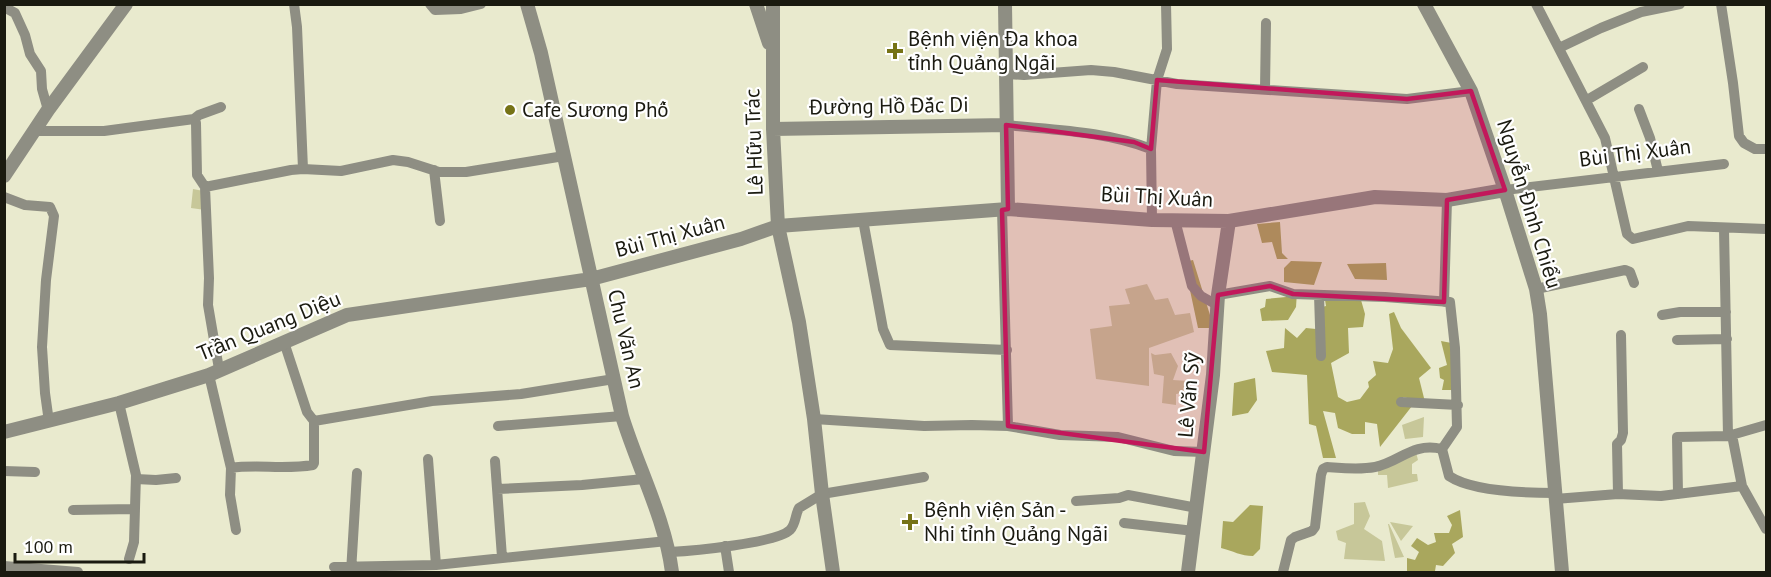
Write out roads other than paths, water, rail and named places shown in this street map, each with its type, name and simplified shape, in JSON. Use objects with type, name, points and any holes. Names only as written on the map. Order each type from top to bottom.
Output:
[{"type":"street","points":[[4,176],[48,110],[126,4]]},
{"type":"street","points":[[294,4],[303,169]]},
{"type":"street","points":[[430,4],[435,10],[461,9],[481,4]]},
{"type":"street","name":"Chu Văn An","points":[[527,4],[541,53],[622,416],[669,547],[672,573]]},
{"type":"street","name":"Lê Hữu Trác","points":[[756,4],[773,57]]},
{"type":"street","name":"Lê Hữu Trác","points":[[773,4],[773,129],[778,226],[799,322],[814,419],[833,573]]},
{"type":"street","points":[[1005,4],[1008,426]]},
{"type":"street","points":[[1152,220],[1151,149],[1157,80],[1167,49],[1166,4]]},
{"type":"street","name":"Nguyễn Đình Chiểu","points":[[1425,4],[1471,91],[1536,289],[1562,573]]},
{"type":"street","points":[[1536,4],[1605,138],[1627,234],[1633,239],[1688,226],[1767,229]]},
{"type":"street","points":[[1559,48],[1629,16],[1680,4]]},
{"type":"street","points":[[1721,4],[1739,136],[1744,143],[1755,149],[1767,149]]},
{"type":"street","points":[[4,7],[15,14],[25,35],[30,54],[41,71],[42,89],[48,110]]},
{"type":"street","points":[[1265,89],[1266,23]]},
{"type":"street","points":[[1587,100],[1643,67]]},
{"type":"street","points":[[1007,74],[1024,75],[1090,70],[1177,84],[1407,99],[1471,91]]},
{"type":"street","points":[[35,131],[104,131],[194,119],[221,107]]},
{"type":"street","points":[[1639,110],[1653,148],[1658,171]]},
{"type":"street","points":[[194,119],[197,175],[205,187],[208,305],[214,372],[231,468],[230,495],[236,530]]},
{"type":"street","points":[[1006,125],[1111,138],[1134,142],[1151,149]]},
{"type":"street","name":"Đường Hồ Đắc Di","points":[[773,129],[1006,125]]},
{"type":"street","points":[[205,187],[303,169],[341,171],[393,160],[408,162],[439,172],[466,172],[564,156]]},
{"type":"street","name":"Bùi Thị Xuân","points":[[591,279],[778,226],[1005,209],[1152,220],[1229,221],[1375,197],[1447,200],[1505,190],[1724,164]]},
{"type":"street","points":[[434,171],[440,221]]},
{"type":"street","points":[[4,197],[25,205],[50,207],[54,216],[46,280],[42,348],[49,422]]},
{"type":"street","points":[[1444,302],[1447,200]]},
{"type":"street","points":[[863,220],[884,330],[890,345],[1007,350]]},
{"type":"street","points":[[1175,220],[1192,286],[1201,296],[1218,300],[1264,286],[1293,294],[1450,302],[1458,405],[1456,427],[1442,449],[1449,476],[1460,482],[1499,490],[1555,496],[1678,494],[1742,486]]},
{"type":"street","name":"Lê Văn Sỹ","points":[[1188,573],[1213,375],[1218,300],[1229,221]]},
{"type":"street","points":[[1724,229],[1730,436],[1742,486],[1767,529]]},
{"type":"street","points":[[1536,289],[1625,270],[1630,272],[1634,283]]},
{"type":"street","name":"Trần Quang Diệu","points":[[4,432],[119,403],[214,372],[347,315],[591,279]]},
{"type":"street","points":[[1319,295],[1321,356]]},
{"type":"street","points":[[1662,315],[1680,312],[1726,312]]},
{"type":"street","points":[[1618,494],[1617,444],[1623,433],[1621,335]]},
{"type":"street","points":[[1677,340],[1726,339]]},
{"type":"street","points":[[231,468],[241,466],[294,468],[314,463],[314,421],[308,412],[284,342]]},
{"type":"street","points":[[314,421],[432,402],[521,394],[614,380]]},
{"type":"street","points":[[1401,402],[1458,405]]},
{"type":"street","points":[[119,403],[136,479],[134,542],[129,559]]},
{"type":"street","points":[[498,426],[622,416]]},
{"type":"street","points":[[814,419],[924,426],[972,424],[1008,426],[1060,435],[1118,437],[1174,451],[1204,452]]},
{"type":"street","points":[[1678,494],[1677,437],[1730,436],[1767,425]]},
{"type":"street","points":[[1283,573],[1291,540],[1312,531],[1315,527],[1323,469],[1327,467],[1374,467],[1415,449],[1442,449]]},
{"type":"street","points":[[428,459],[436,565]]},
{"type":"street","points":[[495,461],[502,557]]},
{"type":"street","points":[[4,471],[35,472]]},
{"type":"street","points":[[351,570],[357,473]]},
{"type":"street","points":[[334,567],[351,570],[436,565],[502,557],[725,546],[784,535],[793,526],[799,508],[822,494],[924,477]]},
{"type":"street","points":[[136,479],[176,478]]},
{"type":"street","points":[[497,489],[644,479]]},
{"type":"street","points":[[1076,501],[1119,498],[1128,495],[1197,508]]},
{"type":"street","points":[[73,510],[134,508]]},
{"type":"street","points":[[1124,523],[1194,531]]},
{"type":"street","points":[[725,546],[729,573]]},
{"type":"street","points":[[4,566],[78,573]]},
{"type":"place","name":"Bệnh viện Đa khoa tỉnh Quảng Ngãi","points":[[895,51]]},
{"type":"place","name":"Cafe Sương Phố","points":[[510,110]]},
{"type":"place","name":"Bệnh viện Sản - Nhi tỉnh Quảng Ngãi","points":[[910,522]]}]
